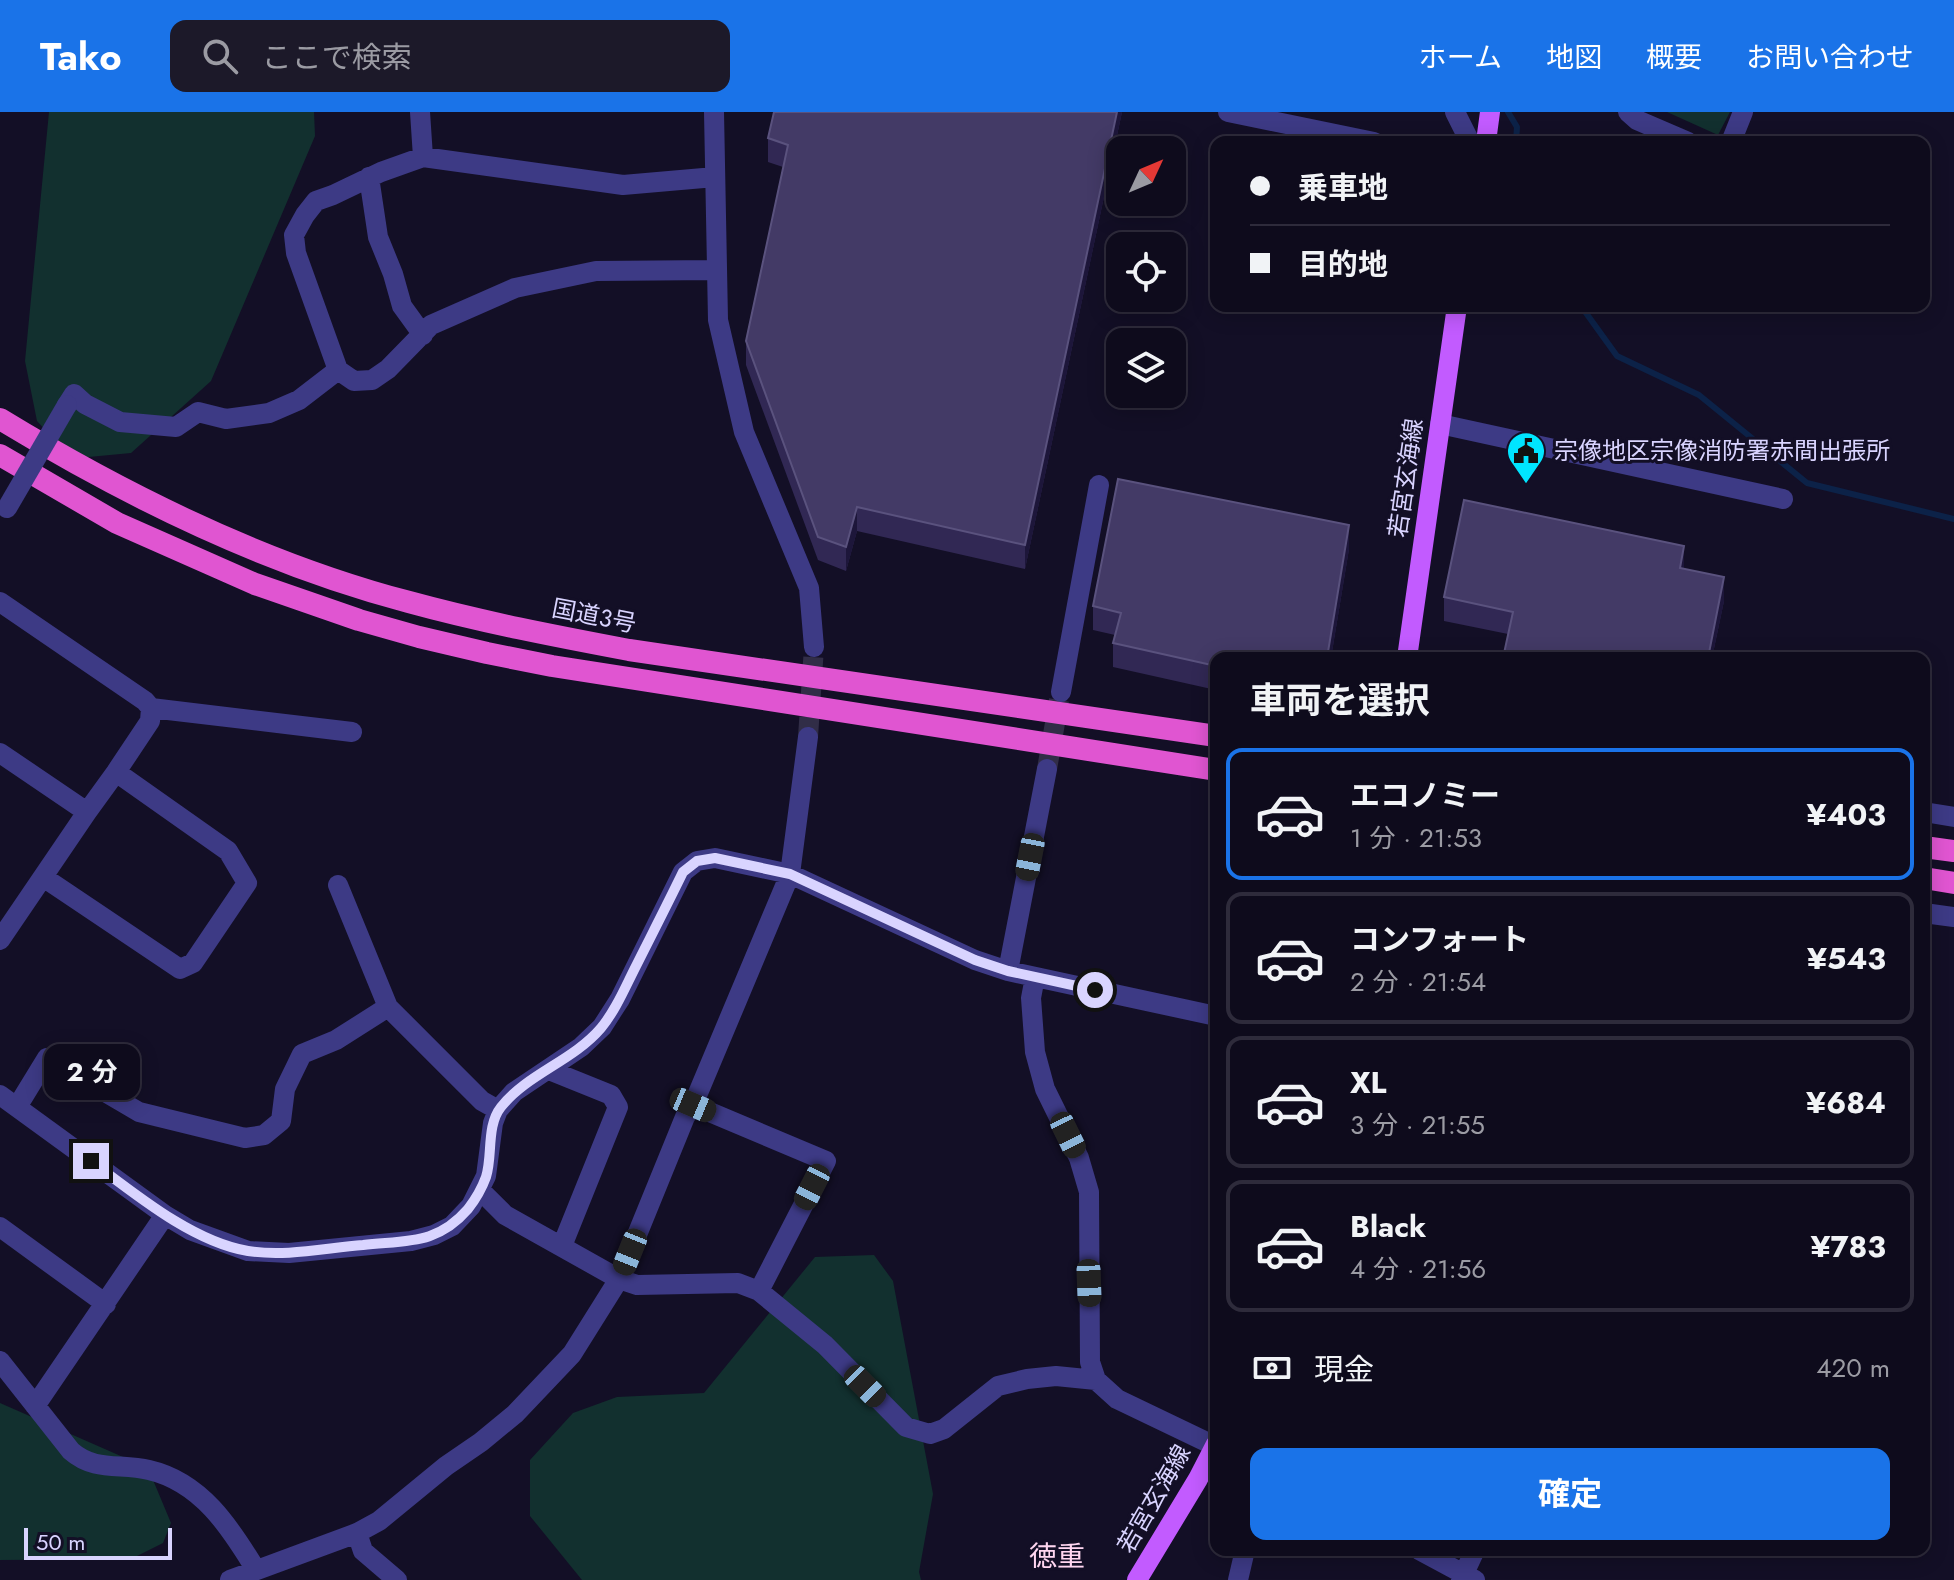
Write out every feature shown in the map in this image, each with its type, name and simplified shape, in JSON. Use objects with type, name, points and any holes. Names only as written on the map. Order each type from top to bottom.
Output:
[{"type":"highway","name":"国道3号","points":[[0,419],[125,491],[195,525],[305,568],[407,602],[629,650],[1210,735]]},
{"type":"highway","points":[[0,455],[117,523],[255,584],[419,637],[567,669],[1210,769]]},
{"type":"highway","points":[[1930,848],[1954,851]]},
{"type":"highway","points":[[1930,879],[1954,883]]},
{"type":"main road","points":[[1487,136],[1490,112]]},
{"type":"main road","name":"若宮玄海線","points":[[1408,652],[1456,312]]},
{"type":"main road","name":"若宮玄海線","points":[[1137,1580],[1210,1457]]},
{"type":"street","points":[[420,112],[423,157]]},
{"type":"street","points":[[714,112],[718,320],[744,432],[809,588],[814,647]]},
{"type":"street","points":[[1228,112],[1345,136]]},
{"type":"street","points":[[1628,112],[1637,120],[1674,136]]},
{"type":"street","points":[[1733,136],[1743,112]]},
{"type":"street","points":[[1459,116],[1467,136]]},
{"type":"street","points":[[715,177],[623,185],[423,157],[316,201],[294,235],[296,253],[338,370],[354,381],[372,380],[388,369],[431,325],[515,288],[596,271],[716,270]]},
{"type":"street","points":[[369,177],[378,237],[402,306],[423,335]]},
{"type":"street","points":[[4,513],[74,394],[85,404],[120,422],[176,427],[198,412],[226,419],[269,413],[299,400],[338,370]]},
{"type":"street","points":[[1440,424],[1783,499]]},
{"type":"street","points":[[1061,692],[1099,485]]},
{"type":"street","points":[[0,602],[151,708],[352,732]]},
{"type":"street","points":[[0,940],[150,721],[151,708]]},
{"type":"street","points":[[234,1579],[357,1533],[379,1521],[515,1414],[572,1354],[619,1279],[790,874],[808,737]]},
{"type":"street","points":[[0,753],[87,812]]},
{"type":"street","points":[[1008,971],[1047,769]]},
{"type":"street","points":[[43,877],[180,969],[193,963],[247,883],[228,851],[116,772]]},
{"type":"street","points":[[1930,813],[1954,817]]},
{"type":"street","points":[[0,1095],[165,1215],[190,1230],[248,1251],[289,1253],[411,1241],[434,1235],[452,1226],[471,1206],[480,1190],[486,1176],[493,1123],[498,1110],[514,1092],[581,1047],[602,1027],[620,999],[683,872],[697,861],[715,858],[790,874],[975,960],[1008,971],[1210,1015]]},
{"type":"street","points":[[338,885],[388,1007],[482,1101],[498,1110]]},
{"type":"street","points":[[1930,914],[1954,917]]},
{"type":"street","points":[[1035,977],[1031,998],[1035,1052],[1045,1089],[1079,1158],[1089,1192],[1090,1362],[1096,1380],[1117,1399],[1210,1443]]},
{"type":"street","points":[[17,1107],[47,1058],[139,1112],[245,1138],[264,1135],[281,1121],[285,1089],[302,1054],[336,1040],[388,1007]]},
{"type":"street","points":[[549,1070],[611,1095],[618,1107],[562,1246]]},
{"type":"street","points":[[693,1105],[826,1161],[759,1291]]},
{"type":"street","points":[[480,1190],[505,1215],[619,1279],[637,1285],[738,1283],[759,1291],[825,1345],[906,1427],[930,1434],[944,1429],[998,1386],[1056,1376],[1096,1380]]},
{"type":"street","points":[[35,1406],[165,1215]]},
{"type":"street","points":[[0,1227],[106,1304]]},
{"type":"street","points":[[0,1361],[71,1451],[83,1461],[148,1469],[195,1491],[233,1532],[256,1570]]},
{"type":"street","points":[[357,1533],[363,1551],[397,1580]]},
{"type":"street","points":[[1238,1580],[1244,1556]]},
{"type":"street","points":[[1429,1556],[1467,1578],[1473,1556]]},
{"type":"green space","points":[[49,112],[314,112],[315,136],[211,381],[131,453],[78,458],[59,445],[37,421],[25,361]]},
{"type":"green space","points":[[1667,112],[1730,112],[1718,135]]},
{"type":"green space","points":[[874,1255],[893,1281],[933,1494],[919,1572],[921,1580],[582,1580],[530,1516],[530,1460],[573,1413],[617,1397],[704,1393],[815,1257]]},
{"type":"green space","points":[[0,1403],[148,1468],[171,1523],[163,1543],[131,1559],[0,1560]]},
{"type":"building","points":[[774,112],[1117,112],[1112,136],[1106,136],[1106,164],[1025,545],[857,507],[846,547],[818,537],[746,341],[788,145],[768,138]]},
{"type":"building","points":[[1118,479],[1349,525],[1328,652],[1210,652],[1210,665],[1113,643],[1121,613],[1093,606]]},
{"type":"building","points":[[1464,500],[1684,546],[1680,568],[1724,577],[1709,652],[1504,652],[1513,612],[1444,597]]},
{"type":"waterway","points":[[1508,112],[1517,127],[1516,136]]},
{"type":"waterway","points":[[1585,312],[1617,356],[1699,395],[1807,483],[1954,519]]},
{"type":"tunnel","points":[[808,737],[814,647]]},
{"type":"tunnel","points":[[1047,769],[1059,700]]},
{"type":"place","name":"宗像地区宗像消防署赤間出張所","points":[[1526,485]]},
{"type":"district","name":"徳重","points":[[1057,1556]]},
{"type":"route","points":[[91,1161],[190,1230],[248,1251],[289,1253],[411,1241],[434,1235],[452,1226],[471,1206],[480,1190],[486,1176],[493,1123],[498,1110],[514,1092],[581,1047],[602,1027],[620,999],[683,872],[697,861],[715,858],[790,874],[975,960],[1008,971],[1095,990]]}]
